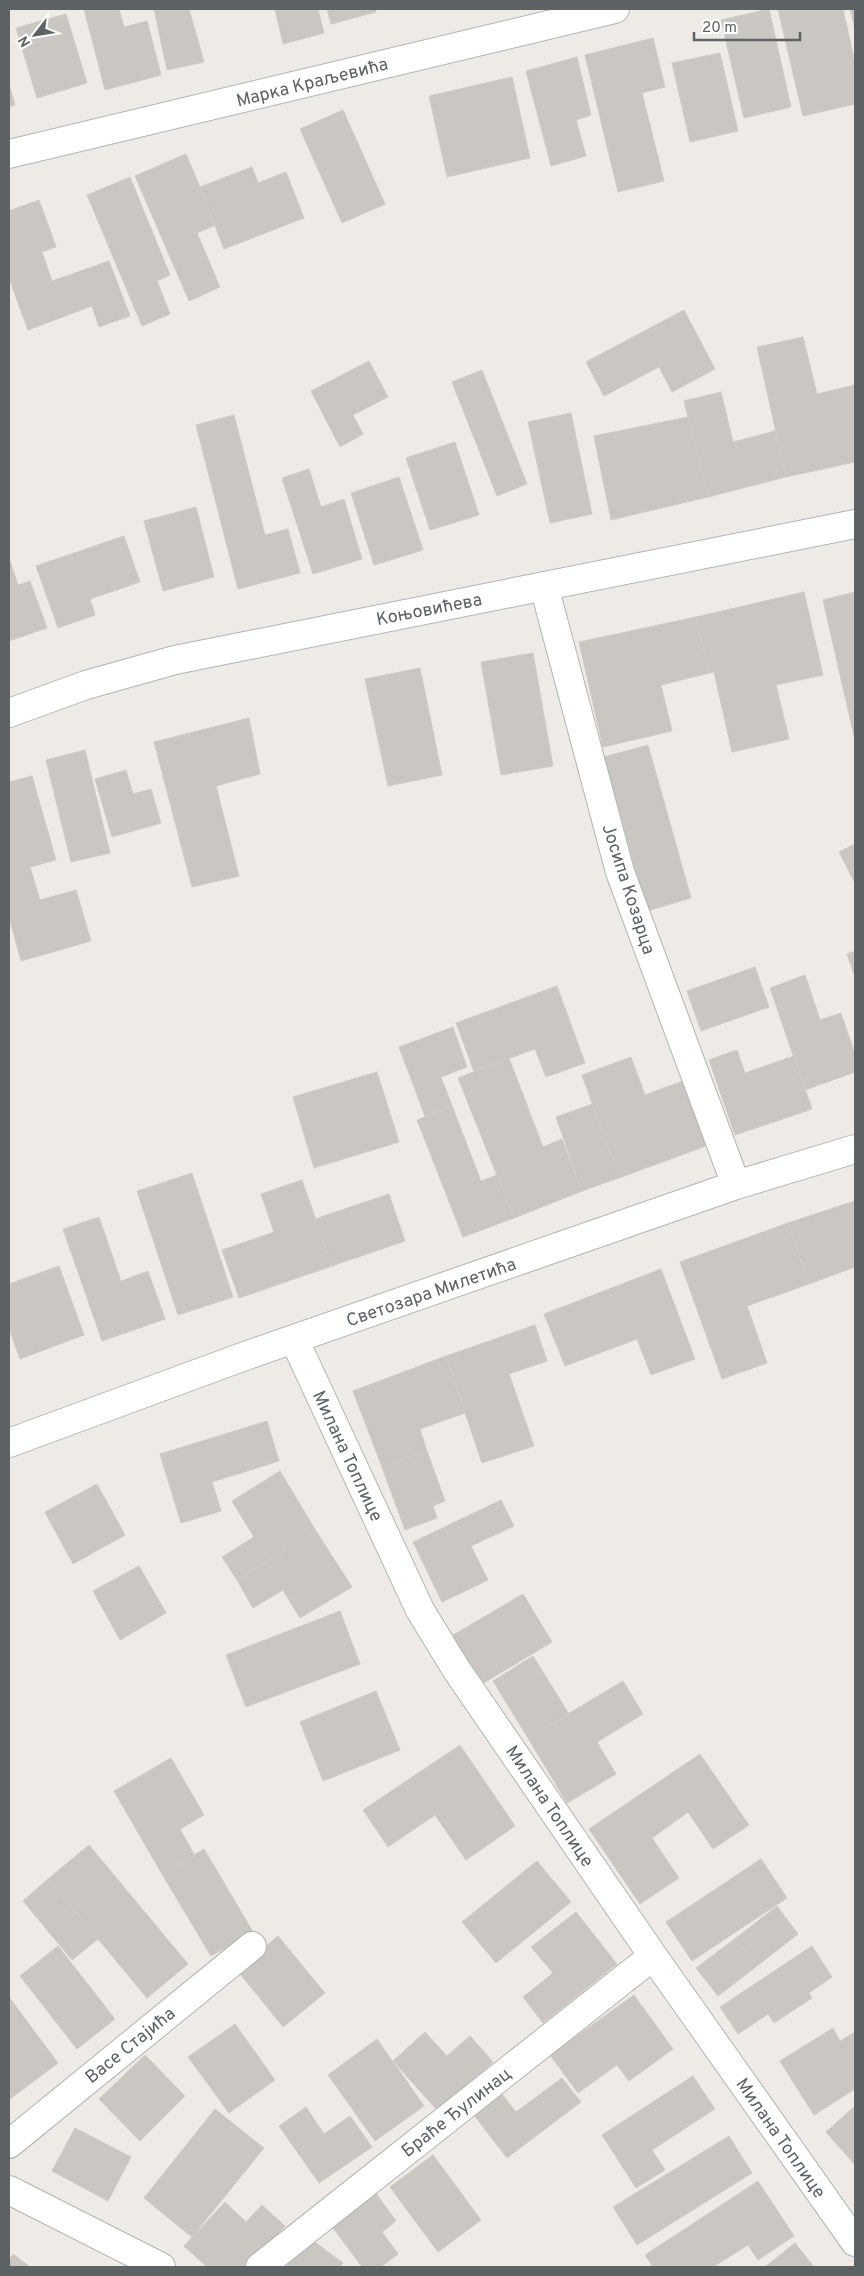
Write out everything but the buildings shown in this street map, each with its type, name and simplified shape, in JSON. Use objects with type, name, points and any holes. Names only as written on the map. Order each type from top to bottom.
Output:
[{"type":"street","name":"Марка Краљевића","points":[[9,154],[615,9]]},
{"type":"street","name":"Коњовићева","points":[[9,713],[86,685],[175,660],[678,561],[855,524]]},
{"type":"street","name":"Јосипа Козарца","points":[[544,586],[620,872],[736,1185]]},
{"type":"street","name":"Светозара Милетића","points":[[9,1443],[294,1340],[736,1185],[855,1149]]},
{"type":"street","name":"Милана Топлице","points":[[294,1340],[420,1610],[456,1669],[653,1956],[855,2242]]},
{"type":"street","name":"Васе Стајића","points":[[9,2144],[252,1946]]},
{"type":"street","name":"Браће Ђулинац","points":[[260,2267],[653,1956]]},
{"type":"street","points":[[9,2190],[161,2267]]}]
